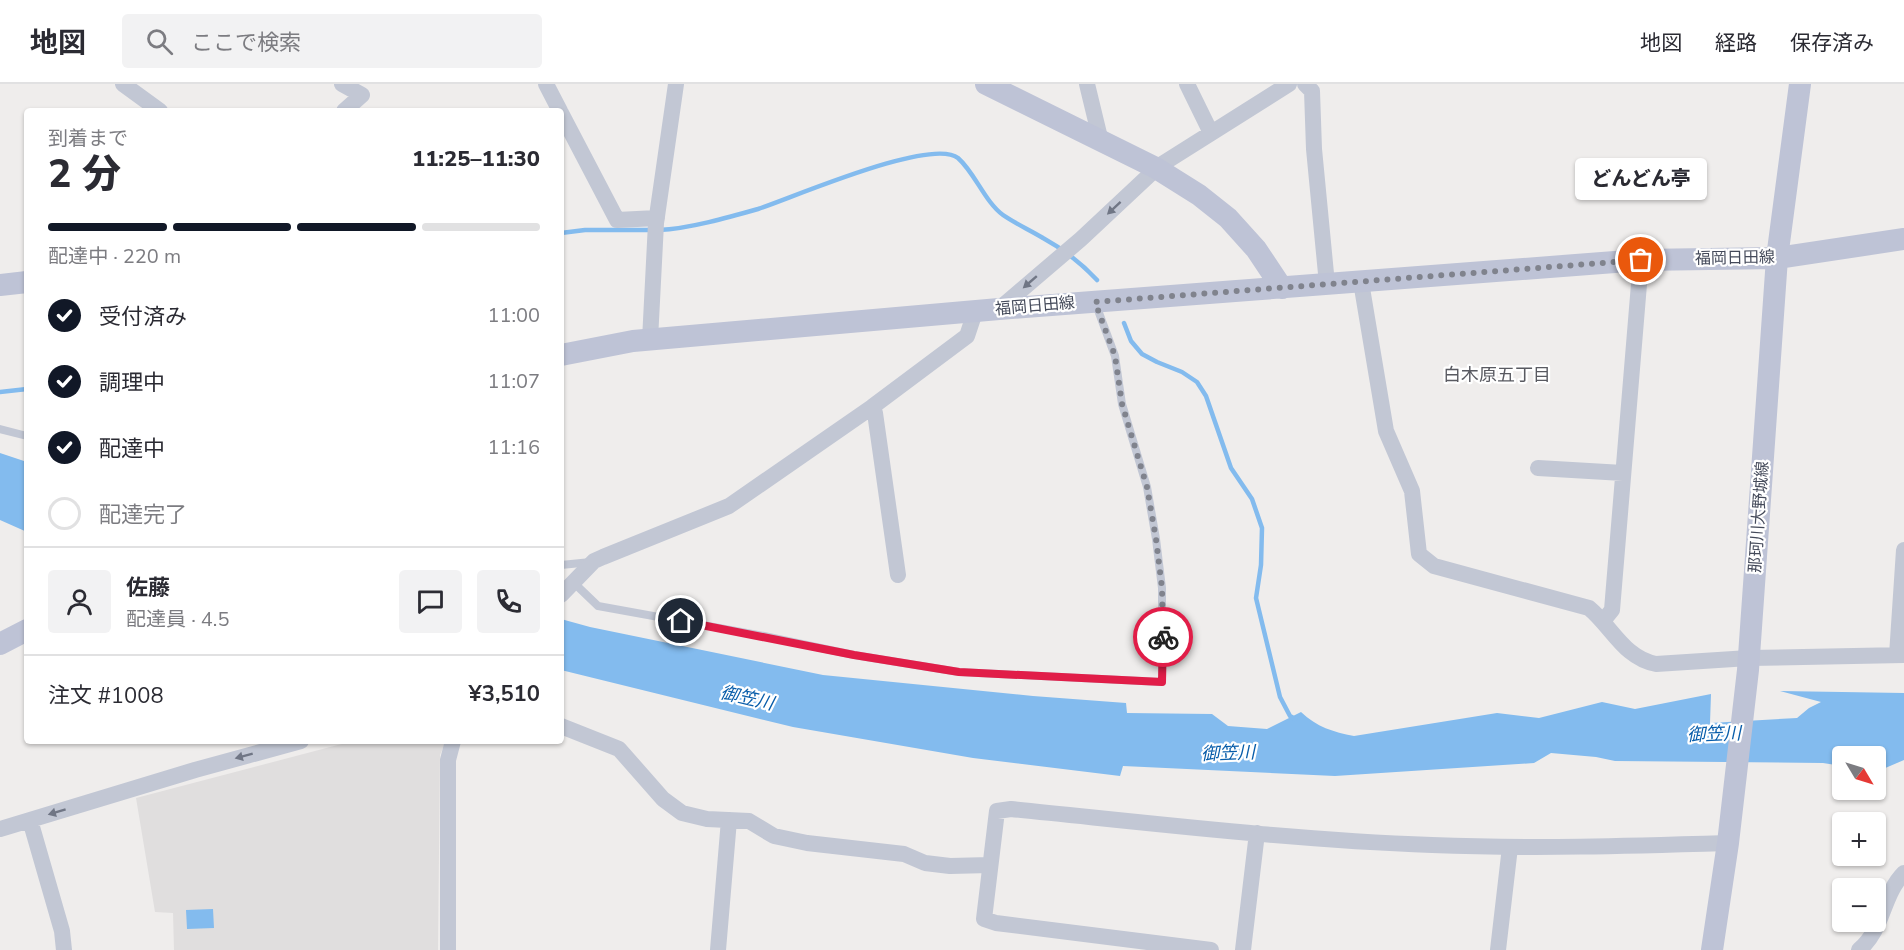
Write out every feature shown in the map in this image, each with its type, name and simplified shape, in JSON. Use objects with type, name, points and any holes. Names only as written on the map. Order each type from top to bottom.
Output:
[{"type":"main road","points":[[986,84],[1156,168],[1199,195],[1228,218],[1256,249],[1282,288]]},
{"type":"main road","name":"那珂川大野城線","points":[[1712,950],[1728,843],[1748,664],[1777,258],[1800,84]]},
{"type":"main road","name":"福岡日田線","points":[[564,354],[633,341],[999,309],[1641,260],[1777,258],[1904,239]]},
{"type":"main road","points":[[0,285],[24,282]]},
{"type":"main road","points":[[0,644],[24,632]]},
{"type":"street","points":[[123,84],[156,108]]},
{"type":"street","points":[[342,84],[362,95],[347,108]]},
{"type":"street","points":[[546,84],[558,108]]},
{"type":"street","points":[[650,340],[656,226],[676,84]]},
{"type":"street","points":[[1087,84],[1101,142]]},
{"type":"street","points":[[1187,84],[1211,133]]},
{"type":"street","points":[[999,309],[1156,168],[1289,84]]},
{"type":"street","points":[[1305,84],[1312,91],[1314,149],[1327,284]]},
{"type":"street","points":[[564,120],[617,220],[656,226]]},
{"type":"street","points":[[1604,621],[1612,610],[1641,260]]},
{"type":"street","points":[[1361,282],[1386,430],[1412,491],[1419,554],[1434,566],[1589,608],[1604,621],[1629,653],[1644,662],[1748,664],[1900,655],[1904,550]]},
{"type":"street","points":[[565,590],[594,561],[729,506],[967,336],[975,312]]},
{"type":"street","points":[[872,406],[875,413],[898,575]]},
{"type":"street","points":[[1538,468],[1623,473]]},
{"type":"street","points":[[564,727],[619,749],[663,799],[682,813],[707,819],[749,821],[774,836],[807,843],[904,854],[925,863],[950,866],[990,865]]},
{"type":"street","points":[[0,829],[290,744]]},
{"type":"street","points":[[448,950],[448,760],[452,744]]},
{"type":"street","points":[[1211,950],[996,923],[984,919],[997,811],[1011,809],[1339,840],[1510,847],[1728,843]]},
{"type":"street","points":[[30,820],[62,931],[64,950]]},
{"type":"street","points":[[718,950],[729,820]]},
{"type":"street","points":[[1243,950],[1257,833]]},
{"type":"street","points":[[1498,950],[1510,847]]},
{"type":"street","points":[[1859,950],[1870,941],[1880,922],[1894,883],[1904,873]]},
{"type":"lane","points":[[565,590],[598,606],[854,655],[959,672],[1162,682],[1162,588],[1147,487],[1122,404],[1115,356],[1095,302]]},
{"type":"lane","points":[[0,429],[24,435]]},
{"type":"lane","points":[[564,565],[594,561]]},
{"type":"shaded area","points":[[342,744],[445,744],[440,755],[438,950],[174,950],[173,913],[155,912],[136,798]]},
{"type":"water","points":[[0,453],[24,461],[24,531],[0,520]]},
{"type":"water","name":"御笠川","points":[[564,620],[823,675],[1126,703],[1127,713],[1212,714],[1228,726],[1267,729],[1301,712],[1313,722],[1326,728],[1354,736],[1497,713],[1539,718],[1602,702],[1635,709],[1711,694],[1710,723],[1797,718],[1821,702],[1780,691],[1904,693],[1904,760],[1886,768],[1886,746],[1832,746],[1832,764],[1615,761],[1551,753],[1534,763],[1335,776],[1123,766],[1120,776],[973,758],[793,727],[564,671]]},
{"type":"water","points":[[213,909],[214,928],[187,929],[186,910]]},
{"type":"waterway","points":[[659,230],[735,216],[892,162],[943,154],[958,158],[964,164],[991,203],[1003,215],[1058,247],[1097,280]]},
{"type":"waterway","points":[[564,233],[585,230],[651,230]]},
{"type":"waterway","points":[[1124,323],[1131,341],[1142,354],[1182,372],[1197,382],[1206,396],[1231,468],[1252,499],[1262,528],[1261,565],[1256,598],[1280,697],[1290,716],[1295,719]]},
{"type":"waterway","points":[[0,392],[24,389]]},
{"type":"way so far","points":[[1163,637],[1162,588],[1147,487],[1122,404],[1115,356],[1095,302],[1641,260]]},
{"type":"place","name":"どんどん亭","points":[[1641,260]]},
{"type":"district","name":"白木原五丁目","points":[[1497,375]]},
{"type":"route","points":[[681,621],[854,655],[959,672],[1123,681],[1162,682],[1163,637]]}]
